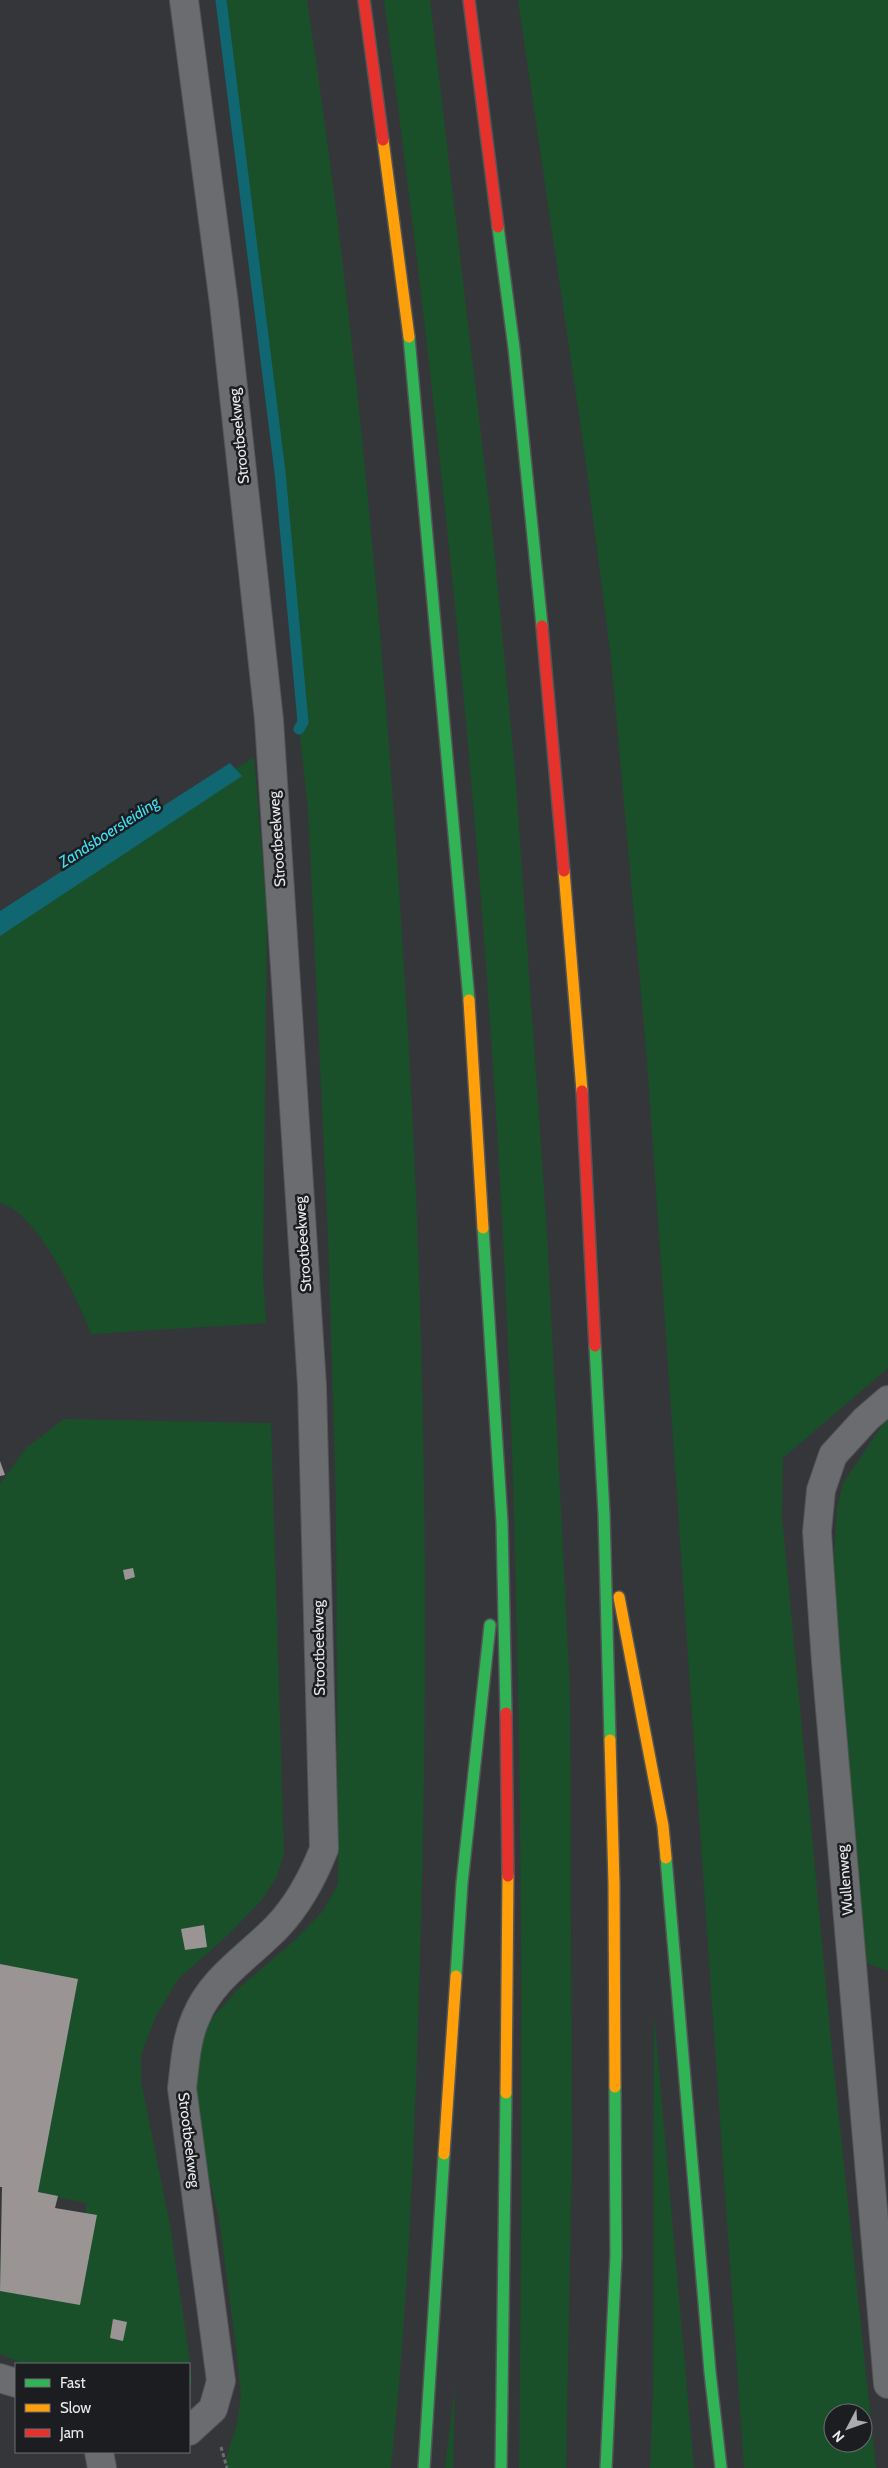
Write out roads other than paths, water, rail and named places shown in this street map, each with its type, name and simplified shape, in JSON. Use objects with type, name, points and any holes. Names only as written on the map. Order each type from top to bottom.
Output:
[{"type":"highway","points":[[364,0],[410,348],[467,973],[502,1522],[510,1822],[501,2468]]},
{"type":"highway","points":[[469,0],[514,348],[554,742],[582,1093],[604,1514],[614,1883],[616,2245],[606,2468]]},
{"type":"highway","points":[[604,1514],[663,1826],[721,2468]]},
{"type":"highway","points":[[424,2468],[462,1883],[502,1522]]},
{"type":"street","name":"Strootbeekweg","points":[[184,0],[224,304],[269,720],[312,1386],[324,1849],[311,1882],[278,1926],[219,1980],[196,2016],[187,2045],[182,2088],[221,2381],[212,2408],[190,2430]]},
{"type":"street","name":"Wullenweg","points":[[888,1400],[866,1419],[833,1455],[821,1490],[817,1532],[827,1672],[888,2384]]},
{"type":"street","points":[[0,2378],[15,2383]]},
{"type":"street","points":[[99,2453],[102,2468]]},
{"type":"water","points":[[230,763],[242,776],[0,936],[0,911]]},
{"type":"waterway","points":[[221,0],[280,472],[303,722],[299,729]]},
{"type":"water label","name":"Zandsboersleiding","points":[[109,832]]}]
